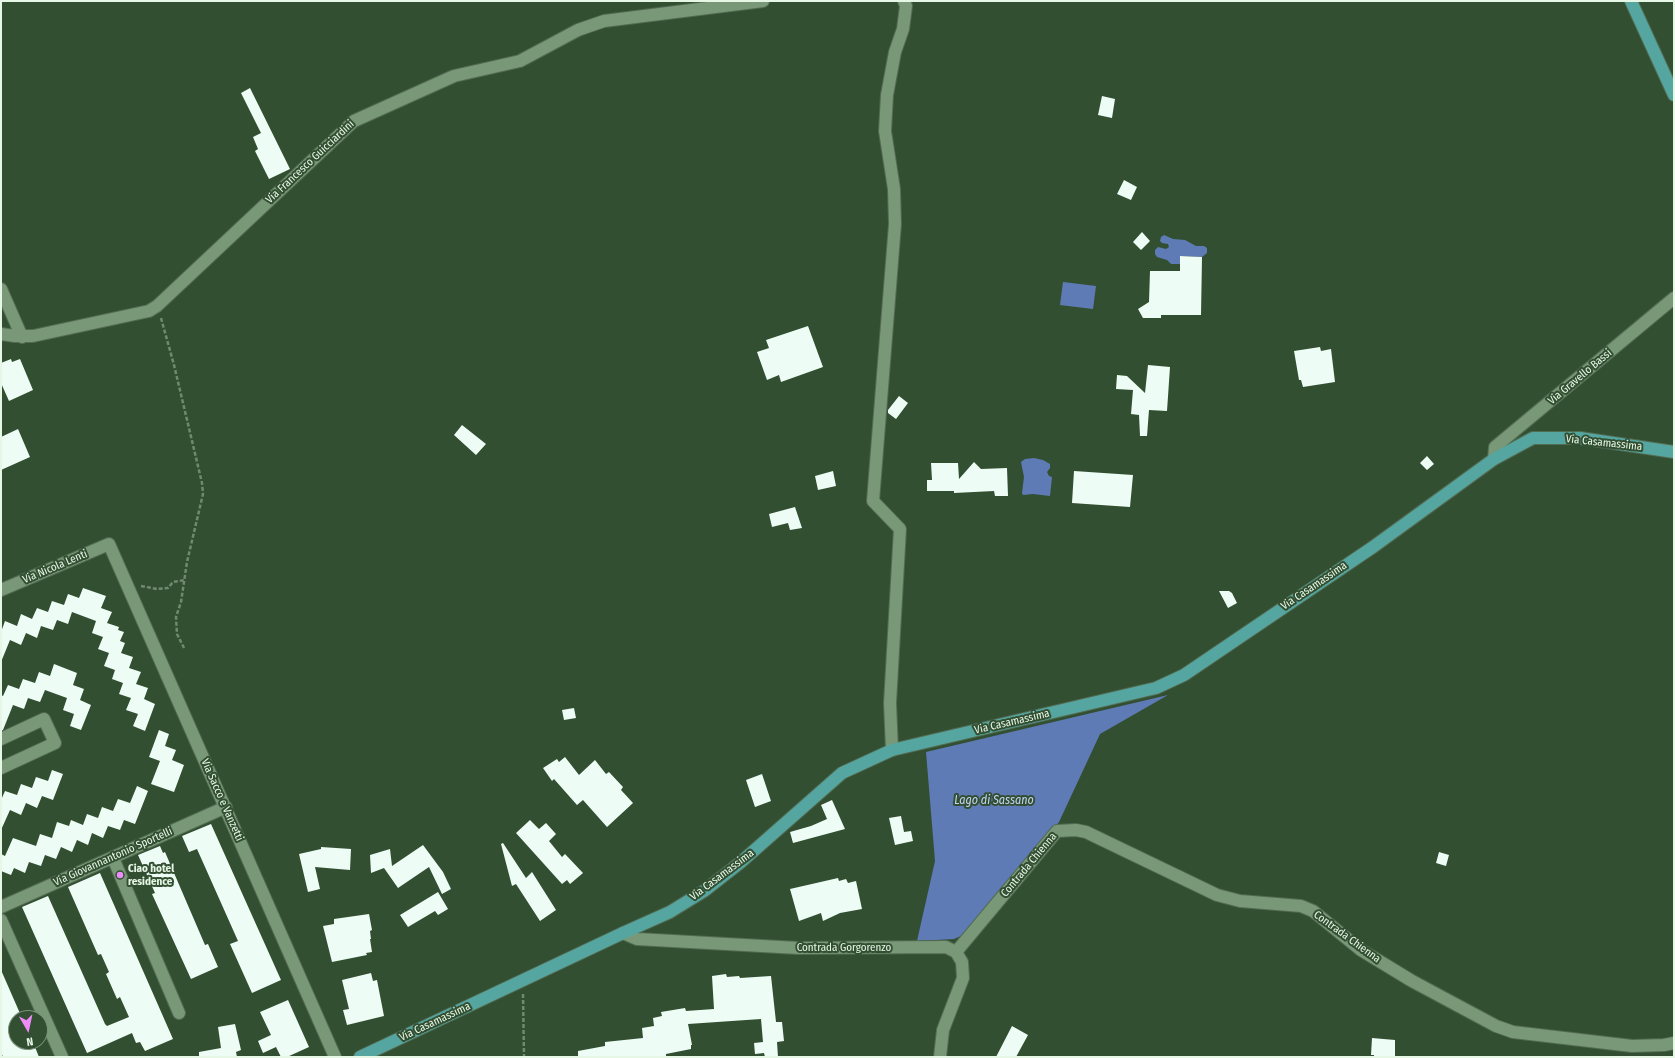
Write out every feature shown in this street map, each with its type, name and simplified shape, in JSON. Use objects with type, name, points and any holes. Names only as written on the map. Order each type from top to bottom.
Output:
[{"type":"main road","points":[[1631,1],[1674,95]]},
{"type":"main road","name":"Via Casamassima","points":[[361,1057],[670,912],[704,891],[778,831],[842,773],[892,750],[1156,688],[1184,674],[1373,547],[1494,459],[1533,438],[1580,438],[1674,452]]},
{"type":"street","name":"Via Francesco Guicciardini","points":[[1,334],[22,337],[85,326],[149,311],[157,306],[354,121],[454,76],[520,61],[578,30],[604,21],[762,1]]},
{"type":"street","points":[[892,750],[890,703],[900,529],[873,501],[895,224],[894,189],[885,132],[888,95],[895,52],[903,29],[906,6],[904,1]]},
{"type":"street","points":[[1,289],[22,337]]},
{"type":"street","name":"Via Gravello Bassi","points":[[1494,459],[1495,447],[1674,298]]},
{"type":"street","name":"Via Sacco e Vanzetti","points":[[109,544],[335,1057]]},
{"type":"street","name":"Via Nicola Lenti","points":[[1,590],[109,544]]},
{"type":"street","points":[[1,739],[44,719],[55,743],[1,768]]},
{"type":"street","name":"Via Giovannantonio Sportelli","points":[[1,907],[226,807]]},
{"type":"street","name":"Contrada Chienna","points":[[956,952],[1057,831],[1076,830],[1086,832],[1217,895],[1240,901],[1301,906],[1313,911],[1361,950],[1412,981],[1496,1026],[1513,1032],[1632,1046],[1664,1045],[1674,1043]]},
{"type":"street","points":[[113,858],[179,1013]]},
{"type":"street","points":[[1,920],[62,1057]]},
{"type":"street","name":"Contrada Gorgorenzo","points":[[623,933],[637,939],[668,941],[798,948],[946,947],[956,952]]},
{"type":"street","points":[[940,1057],[943,1030],[963,978],[962,962],[956,952]]},
{"type":"path","points":[[157,306],[174,364],[203,494],[187,562],[181,602],[176,617],[177,634],[184,648]]},
{"type":"path","points":[[128,585],[147,586],[157,589],[168,588],[173,582],[185,580]]},
{"type":"path","points":[[523,980],[524,1057]]},
{"type":"water","points":[[1164,235],[1173,239],[1185,240],[1196,246],[1204,246],[1207,248],[1207,253],[1202,257],[1180,256],[1180,264],[1171,264],[1167,260],[1157,257],[1155,254],[1155,250],[1158,247],[1166,249],[1169,247],[1168,244],[1160,241],[1161,237]]},
{"type":"water","points":[[1063,282],[1096,286],[1093,309],[1060,305]]},
{"type":"water","points":[[1034,458],[1043,460],[1050,464],[1050,468],[1047,472],[1049,476],[1052,477],[1050,496],[1033,494],[1023,495],[1022,493],[1024,477],[1021,462],[1025,459]]},
{"type":"water","name":"Lago di Sassano","points":[[1168,695],[1100,734],[1059,822],[963,935],[954,939],[917,941],[935,861],[926,752]]},
{"type":"building","points":[[250,88],[290,169],[269,179],[255,151],[258,149],[253,137],[261,133],[241,93]]},
{"type":"building","points":[[1102,96],[1115,99],[1112,118],[1098,115]]},
{"type":"building","points":[[1124,180],[1137,187],[1131,200],[1117,194]]},
{"type":"building","points":[[1142,232],[1150,241],[1141,250],[1133,242]]},
{"type":"building","points":[[1180,256],[1202,257],[1201,315],[1161,315],[1161,318],[1143,318],[1138,309],[1149,302],[1150,271],[1180,271]]},
{"type":"building","points":[[808,326],[823,367],[781,382],[779,375],[767,380],[757,352],[769,348],[766,340]]},
{"type":"building","points":[[1320,347],[1321,351],[1331,349],[1335,382],[1303,387],[1301,380],[1299,380],[1294,351]]},
{"type":"building","points":[[11,359],[12,362],[20,359],[33,390],[9,401],[1,383],[1,363]]},
{"type":"building","points":[[1148,365],[1170,367],[1167,411],[1149,410],[1147,436],[1140,436],[1139,415],[1131,414],[1133,390],[1116,389],[1117,375],[1127,376],[1145,393]]},
{"type":"building","points":[[899,396],[908,403],[896,419],[888,413],[888,410]]},
{"type":"building","points":[[462,425],[486,444],[476,455],[454,435]]},
{"type":"building","points":[[18,429],[30,457],[1,470],[1,437]]},
{"type":"building","points":[[1427,456],[1434,464],[1427,470],[1420,463]]},
{"type":"building","points":[[974,462],[981,469],[1007,468],[1008,496],[995,496],[994,491],[954,493],[954,491],[927,491],[927,480],[932,480],[931,463],[958,463],[959,479]]},
{"type":"building","points":[[833,471],[836,486],[818,490],[815,476]]},
{"type":"building","points":[[1074,471],[1133,475],[1130,507],[1072,503]]},
{"type":"building","points":[[795,507],[802,528],[790,530],[788,523],[772,527],[769,514]]},
{"type":"building","points":[[83,588],[106,596],[101,608],[112,612],[107,623],[119,627],[118,630],[124,632],[120,641],[125,643],[121,653],[133,657],[129,668],[141,672],[136,684],[148,688],[144,699],[155,704],[145,731],[133,726],[138,714],[126,710],[131,698],[119,694],[123,683],[112,679],[115,670],[104,666],[109,653],[98,649],[103,637],[92,633],[96,621],[72,612],[68,624],[57,620],[53,630],[41,626],[37,638],[26,633],[21,645],[10,640],[1,662],[1,632],[5,621],[17,626],[21,614],[32,619],[37,608],[48,612],[52,601],[64,605],[68,594],[79,598]]},
{"type":"building","points":[[1219,591],[1229,591],[1232,593],[1237,603],[1228,608]]},
{"type":"building","points":[[54,664],[77,673],[73,685],[84,689],[80,700],[91,705],[81,730],[70,726],[74,714],[63,710],[67,698],[45,690],[40,702],[28,698],[24,709],[13,705],[3,730],[1,731],[1,695],[3,696],[8,685],[19,689],[23,679],[35,683],[39,672],[50,676]]},
{"type":"building","points":[[574,708],[576,718],[564,720],[562,710]]},
{"type":"building","points":[[159,730],[169,734],[165,746],[176,750],[172,760],[184,765],[174,792],[151,784],[160,761],[149,757]]},
{"type":"building","points":[[565,757],[579,775],[595,760],[606,774],[609,772],[623,787],[621,790],[633,803],[607,827],[583,800],[577,805],[554,779],[552,781],[543,768],[557,759],[559,762]]},
{"type":"building","points":[[52,770],[63,774],[53,800],[42,796],[37,808],[26,803],[21,815],[10,810],[1,830],[1,800],[5,791],[17,795],[21,784],[32,788],[36,777],[48,781]]},
{"type":"building","points":[[762,774],[771,801],[755,807],[746,780]]},
{"type":"building","points":[[137,786],[148,791],[135,824],[124,820],[120,830],[108,826],[103,838],[92,833],[88,845],[77,840],[72,852],[61,847],[56,859],[45,855],[41,866],[29,862],[25,873],[14,868],[11,875],[1,871],[1,854],[5,856],[13,838],[36,846],[40,834],[52,838],[57,822],[69,826],[71,820],[83,825],[87,814],[98,818],[102,807],[113,811],[118,799],[130,803]]},
{"type":"building","points":[[832,800],[845,829],[793,843],[790,832],[811,826],[827,819],[821,805]]},
{"type":"building","points":[[901,816],[904,832],[911,831],[913,841],[895,845],[889,818]]},
{"type":"building","points":[[530,820],[539,829],[546,823],[556,834],[549,841],[562,857],[565,854],[583,873],[570,884],[567,880],[562,884],[516,833]]},
{"type":"building","points":[[211,824],[281,980],[252,993],[230,944],[238,941],[197,849],[189,852],[182,836]]},
{"type":"building","points":[[503,843],[526,878],[532,872],[556,910],[540,921],[516,884],[512,886],[501,844]]},
{"type":"building","points":[[423,845],[443,872],[451,889],[442,894],[429,867],[398,888],[384,868],[371,873],[370,855],[390,849],[392,866]]},
{"type":"building","points":[[160,846],[163,853],[165,852],[205,945],[208,944],[218,967],[191,979],[152,894],[155,893],[138,855]]},
{"type":"building","points":[[321,847],[351,849],[350,870],[315,867],[320,889],[308,892],[299,854],[321,849]]},
{"type":"building","points":[[1439,852],[1449,855],[1446,866],[1436,863]]},
{"type":"building","points":[[100,873],[173,1039],[145,1051],[140,1042],[136,1043],[132,1033],[87,1053],[22,907],[48,896],[105,1024],[107,1026],[129,1017],[120,997],[117,999],[106,974],[109,972],[101,954],[98,955],[68,887]]},
{"type":"building","points":[[838,878],[839,881],[846,879],[848,883],[856,881],[862,909],[840,913],[823,921],[821,913],[799,921],[790,889]]},
{"type":"building","points":[[438,892],[448,909],[438,915],[435,911],[408,927],[400,915]]},
{"type":"building","points":[[369,914],[372,930],[370,931],[370,939],[372,952],[366,953],[367,955],[332,962],[323,926],[334,924],[334,919]]},
{"type":"building","points":[[1,970],[18,1010],[8,1010],[8,1050],[36,1050],[39,1057],[3,1057],[1,1052]]},
{"type":"building","points":[[371,973],[373,981],[377,980],[384,1016],[347,1025],[343,1010],[349,1009],[342,980]]},
{"type":"building","points":[[726,974],[727,977],[739,976],[740,978],[771,976],[776,1022],[782,1022],[784,1041],[777,1042],[778,1057],[765,1057],[764,1053],[755,1054],[754,1043],[763,1042],[761,1019],[688,1024],[692,1045],[691,1049],[666,1054],[666,1057],[578,1057],[578,1051],[605,1046],[605,1042],[643,1038],[642,1028],[654,1026],[653,1018],[662,1016],[661,1012],[685,1008],[686,1011],[714,1009],[712,976]]},
{"type":"building","points":[[288,1000],[309,1047],[287,1057],[281,1057],[276,1047],[263,1053],[258,1041],[271,1035],[260,1012]]},
{"type":"building","points":[[235,1024],[241,1050],[236,1052],[237,1057],[199,1057],[199,1052],[221,1048],[218,1027]]},
{"type":"building","points":[[1012,1026],[1028,1035],[1016,1057],[996,1057]]},
{"type":"building","points":[[1372,1038],[1395,1040],[1395,1057],[1374,1057],[1374,1055],[1371,1055]]},
{"type":"place","name":"Ciao hotel residence","points":[[120,875]]}]
